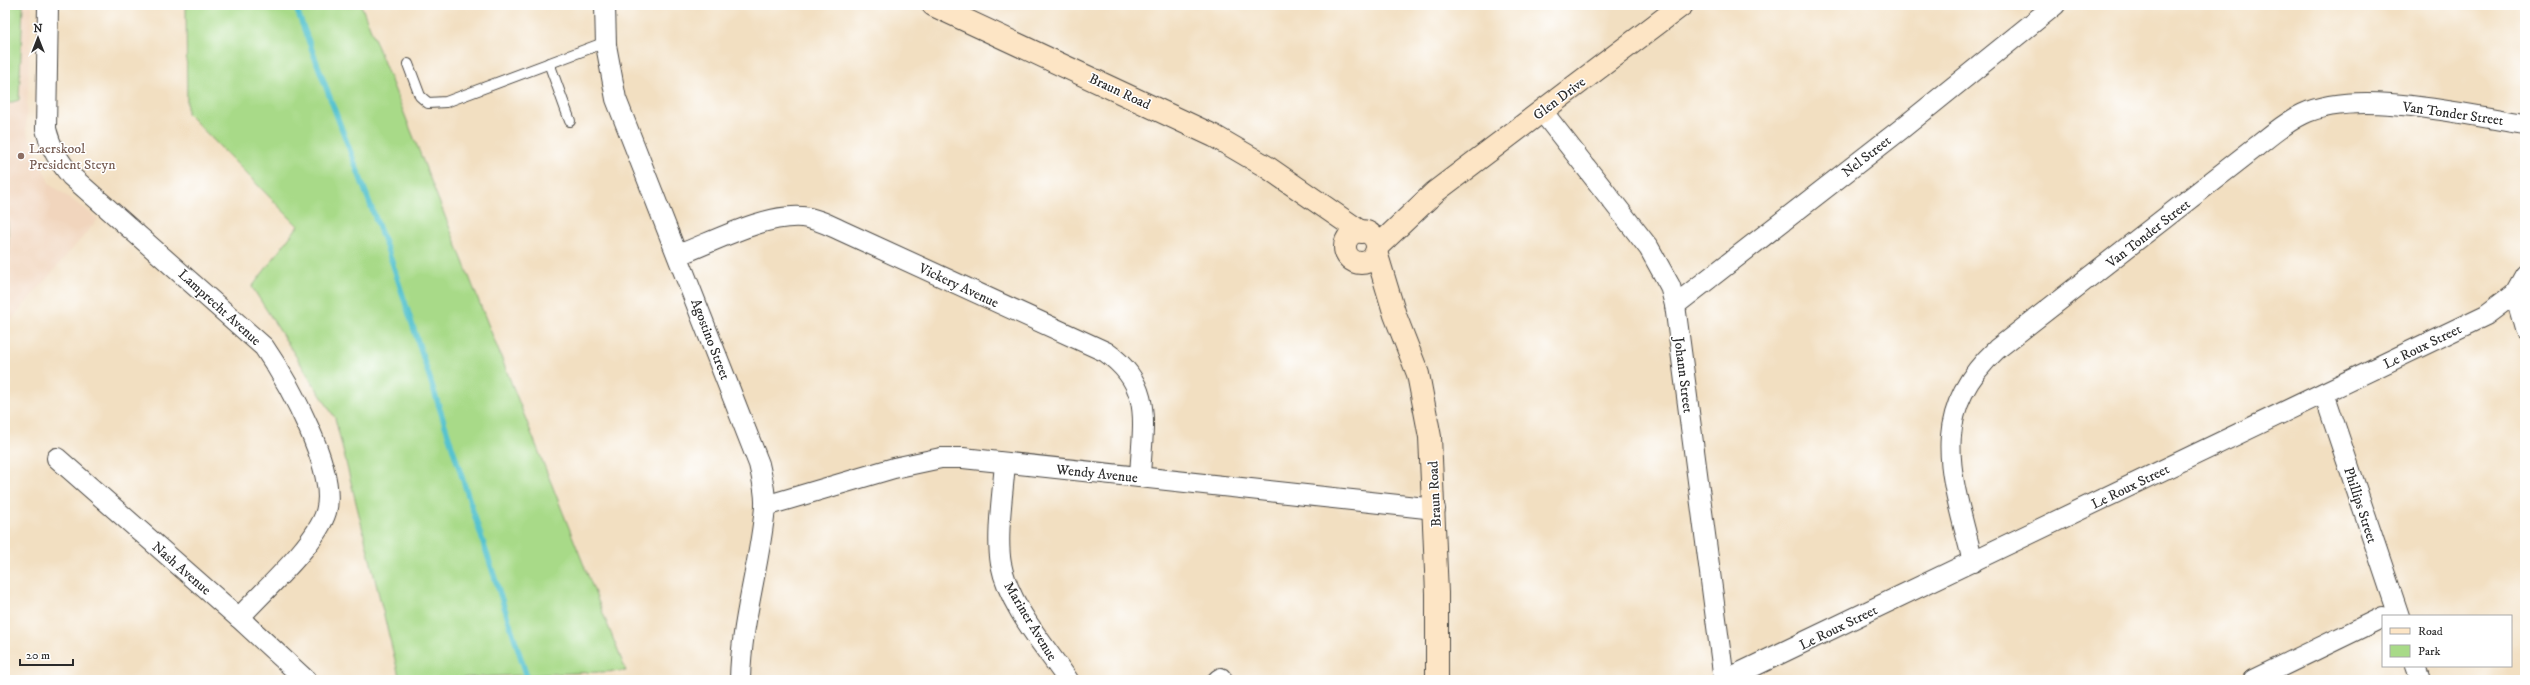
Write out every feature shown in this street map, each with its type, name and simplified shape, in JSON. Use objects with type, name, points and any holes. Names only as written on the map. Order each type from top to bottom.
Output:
[{"type":"street","name":"Lamprecht Avenue","points":[[48,5],[46,129],[51,147],[57,159],[72,176],[264,347],[286,380],[325,469],[328,498],[319,526],[306,544],[239,618]]},
{"type":"street","name":"Agostino Street","points":[[605,5],[606,42],[616,99],[759,464],[765,506],[744,628],[740,680]]},
{"type":"street","name":"Braun Road","points":[[933,5],[1214,136],[1267,167],[1365,241],[1418,374],[1425,403],[1430,437],[1435,509],[1437,680]]},
{"type":"street","name":"Glen Drive","points":[[1356,262],[1370,260],[1365,241],[1435,192],[1682,5]]},
{"type":"street","name":"Nel Street","points":[[1675,305],[1900,130],[2055,5]]},
{"type":"street","name":"Van Tonder Street","points":[[1973,562],[1952,477],[1949,453],[1951,426],[1958,400],[1967,382],[1980,365],[1997,349],[2256,146],[2284,125],[2304,113],[2350,103],[2378,103],[2525,124]]},
{"type":"street","name":"Johann Street","points":[[1542,111],[1649,248],[1668,280],[1675,305],[1724,680]]},
{"type":"street","name":"Vickery Avenue","points":[[678,255],[759,224],[792,217],[803,217],[842,231],[1106,352],[1122,363],[1139,389],[1142,404],[1140,477]]},
{"type":"street","name":"Braun Road","points":[[1356,262],[1395,315]]},
{"type":"street","name":"Le Roux Street","points":[[1724,680],[2486,315],[2522,282]]},
{"type":"street","points":[[2522,282],[2525,329]]},
{"type":"street","name":"Phillips Street","points":[[2324,393],[2391,615]]},
{"type":"street","name":"Nash Avenue","points":[[57,458],[239,618],[306,680]]},
{"type":"street","name":"Wendy Avenue","points":[[765,506],[894,468],[941,458],[1005,463],[1435,509]]},
{"type":"street","name":"Mariner Avenue","points":[[1005,463],[1000,551],[1003,572],[1008,588],[1068,680]]},
{"type":"street","points":[[2253,680],[2382,619]]},
{"type":"street","points":[[2416,667],[2421,680]]},
{"type":"lane","points":[[408,64],[420,96],[428,103],[446,102],[606,42]]},
{"type":"lane","points":[[549,63],[570,121]]},
{"type":"shaded area","name":"Laerskool President Steyn","points":[[5,5],[32,5],[26,130],[49,183],[98,219],[5,327]]},
{"type":"green space","points":[[5,5],[23,5],[19,100],[6,104],[5,107]]},
{"type":"green space","points":[[186,5],[361,5],[626,671],[400,680],[335,418],[252,287],[298,226],[187,113]]},
{"type":"green space","points":[[5,157],[9,256],[5,265]]},
{"type":"waterway","points":[[295,5],[392,262],[528,680]]},
{"type":"place","name":"Laerskool President Steyn","points":[[21,156]]}]
